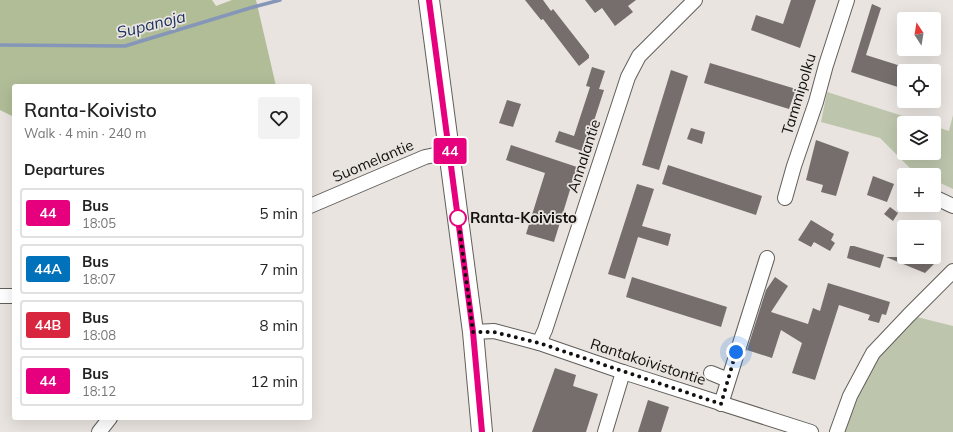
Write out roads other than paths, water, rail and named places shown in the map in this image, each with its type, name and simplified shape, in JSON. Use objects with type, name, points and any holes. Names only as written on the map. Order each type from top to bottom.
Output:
[{"type":"main road","points":[[429,0],[473,332],[482,432]]},
{"type":"street","name":"Annalantie","points":[[539,343],[548,322],[628,77],[639,56],[696,0]]},
{"type":"street","name":"Tammipolku","points":[[785,198],[847,0]]},
{"type":"street","name":"Suomelantie","points":[[312,205],[425,157],[450,152]]},
{"type":"street","points":[[941,200],[953,206]]},
{"type":"street","points":[[721,404],[767,258]]},
{"type":"street","points":[[837,432],[850,396],[873,353],[953,271]]},
{"type":"street","points":[[0,296],[12,296]]},
{"type":"street","name":"Rantakoivistontie","points":[[473,332],[494,332],[539,343],[623,372],[811,432]]},
{"type":"street","points":[[605,432],[623,372]]},
{"type":"street","points":[[711,373],[728,380]]},
{"type":"street","points":[[99,432],[108,420]]},
{"type":"waterway","name":"Supanoja","points":[[0,45],[125,46],[280,0]]},
{"type":"place","name":"Ranta-Koivisto","points":[[458,218]]}]
